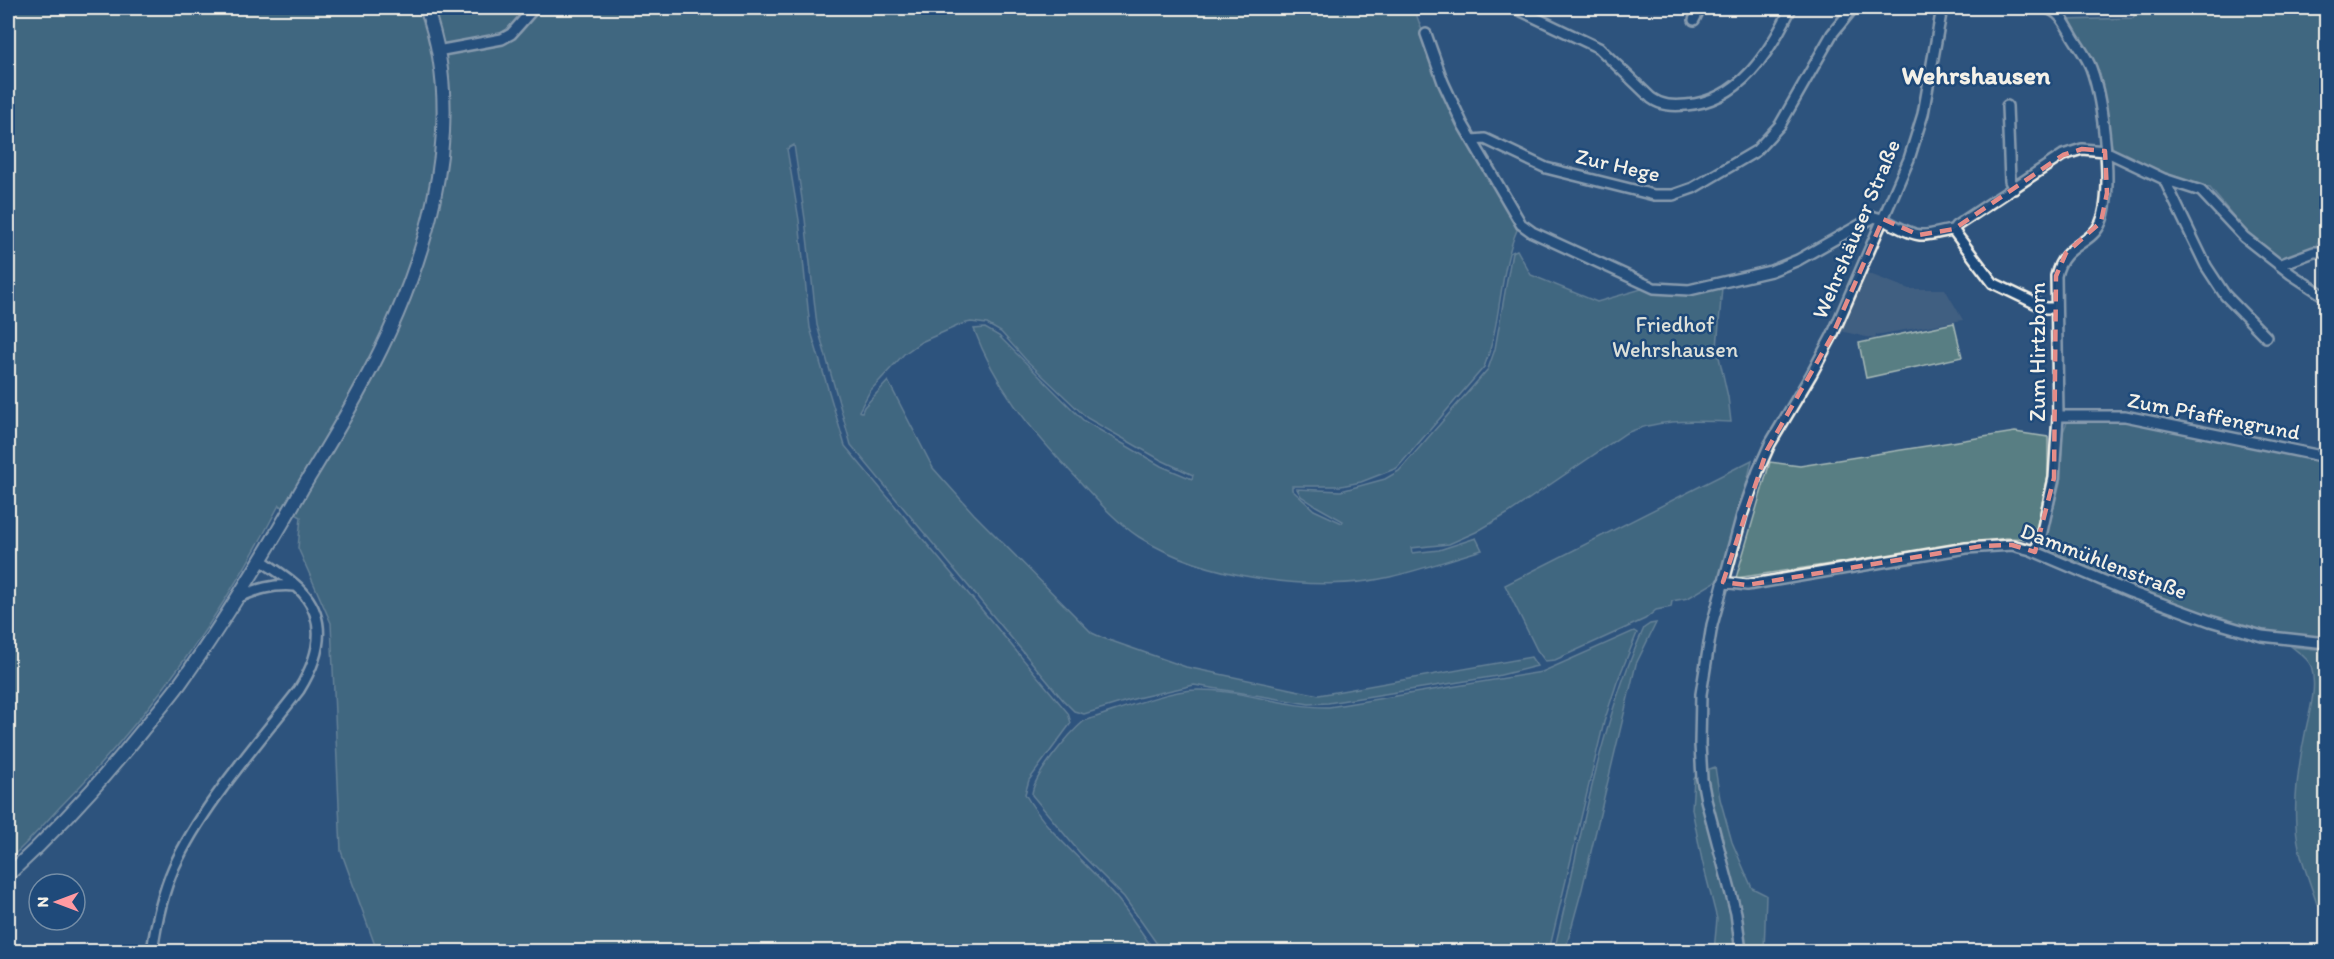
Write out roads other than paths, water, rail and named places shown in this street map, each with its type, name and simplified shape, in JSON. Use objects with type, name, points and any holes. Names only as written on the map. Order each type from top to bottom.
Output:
[{"type":"main road","points":[[8,875],[104,778],[178,686],[261,560],[364,382],[396,316],[422,245],[440,166],[443,141],[441,79],[437,51],[426,8]]},
{"type":"street","points":[[437,51],[502,39],[511,34],[534,8]]},
{"type":"street","points":[[1515,8],[1599,48],[1656,102],[1677,106],[1705,102],[1731,90],[1760,60],[1791,8]]},
{"type":"street","points":[[1694,20],[1700,8]]},
{"type":"street","name":"Zur Hege","points":[[1472,140],[1485,139],[1546,168],[1662,196],[1682,192],[1748,157],[1761,146],[1779,125],[1832,34],[1853,8]]},
{"type":"street","name":"Wehrshäuser Straße","points":[[1741,951],[1736,913],[1706,800],[1700,744],[1703,673],[1723,582],[1742,515],[1767,450],[1832,336],[1910,159],[1917,135],[1942,8]]},
{"type":"street","name":"Zum Hirtzborn","points":[[2036,552],[2042,536],[2054,478],[2058,416],[2056,276],[2066,253],[2095,232],[2104,214],[2107,193],[2100,97],[2091,67],[2060,15],[2046,8]]},
{"type":"street","points":[[1426,34],[1443,82],[1472,140],[1521,224],[1532,232],[1654,288],[1689,290],[1771,271],[1798,260],[1874,218],[1883,219],[1902,230],[1918,235],[1953,230],[2063,155],[2082,149],[2105,151],[2164,179],[2201,191],[2244,237],[2279,265],[2326,297]]},
{"type":"street","points":[[2007,106],[2010,181],[2014,189]]},
{"type":"street","points":[[2164,179],[2206,266],[2225,295],[2266,337]]},
{"type":"street","points":[[1953,230],[1993,283],[2045,308],[2056,308]]},
{"type":"street","points":[[2279,265],[2314,252],[2326,252]]},
{"type":"street","name":"Zum Pfaffengrund","points":[[2058,416],[2125,416],[2326,457]]},
{"type":"street","name":"Dammühlenstraße","points":[[1723,582],[1747,585],[1982,546],[2012,545],[2036,552],[2130,592],[2210,621],[2262,636],[2326,644]]},
{"type":"street","points":[[152,951],[164,894],[174,867],[193,832],[298,690],[314,663],[319,639],[318,625],[305,595],[261,560]]},
{"type":"street","points":[[236,598],[260,588],[279,584],[295,586]]},
{"type":"district","name":"Wehrshausen","points":[[1976,75]]},
{"type":"park label","name":"Friedhof Wehrshausen","points":[[1675,336]]}]
